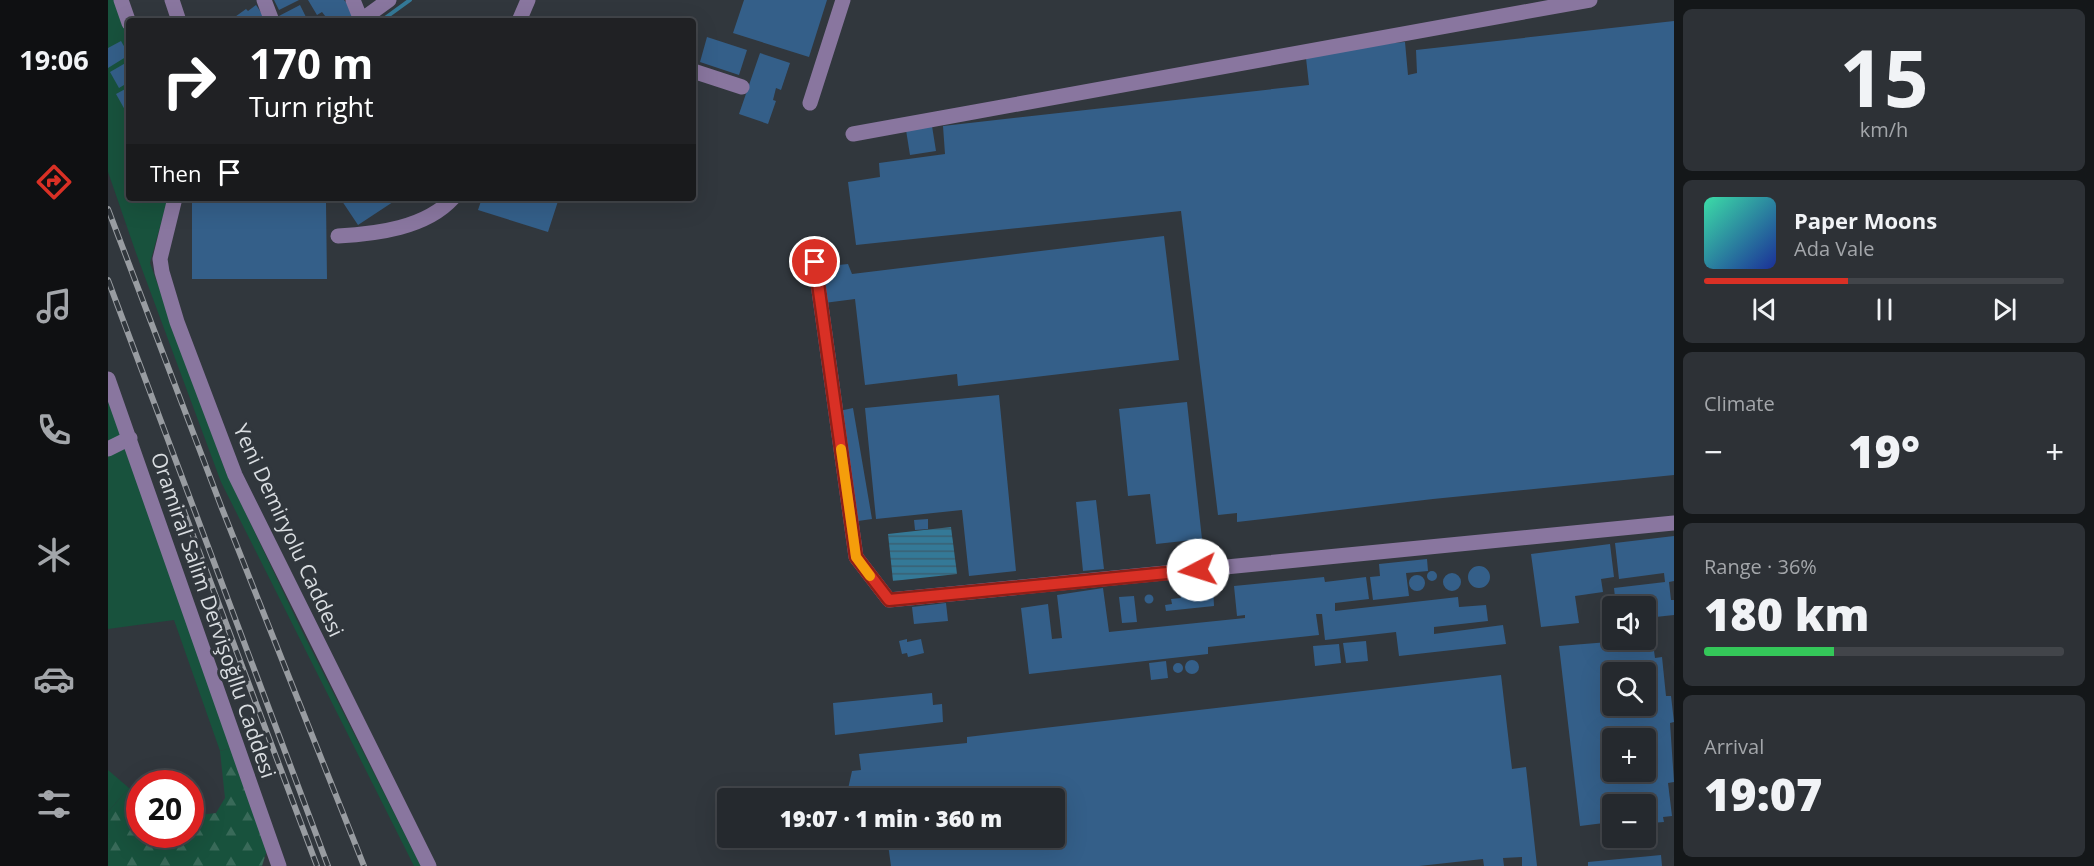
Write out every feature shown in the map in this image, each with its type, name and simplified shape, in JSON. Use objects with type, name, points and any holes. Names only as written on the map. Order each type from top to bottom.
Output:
[{"type":"street","points":[[121,0],[127,18]]},
{"type":"street","points":[[172,0],[178,18]]},
{"type":"street","points":[[264,0],[271,18]]},
{"type":"street","points":[[353,0],[359,18]]},
{"type":"street","points":[[364,18],[389,0]]},
{"type":"street","points":[[520,18],[528,0]]},
{"type":"street","points":[[810,103],[843,0]]},
{"type":"street","points":[[853,134],[1590,0]]},
{"type":"street","points":[[696,72],[742,87]]},
{"type":"street","name":"Yeni Demiryolu Caddesi","points":[[174,201],[160,259],[162,272],[177,322],[226,453],[429,866]]},
{"type":"street","points":[[338,236],[380,232],[425,219],[440,211],[450,201]]},
{"type":"street","points":[[815,262],[856,557],[889,600],[1674,523]]},
{"type":"street","name":"Oramiral Salim Dervişoğllu Caddesi","points":[[108,379],[279,866]]},
{"type":"street","points":[[108,449],[130,438]]},
{"type":"green space","points":[[108,0],[115,0],[126,31],[126,201],[167,201],[150,263],[225,470],[302,631],[421,866],[414,866],[221,482],[108,172]]},
{"type":"green space","points":[[108,400],[122,436],[108,444]]},
{"type":"green space","points":[[126,447],[232,748],[220,751],[174,620],[108,629],[108,452]]},
{"type":"green space","points":[[232,748],[267,850],[262,866],[108,866],[108,812],[126,791],[126,848],[204,848],[204,814],[216,813],[225,798],[220,751]]},
{"type":"green space","points":[[108,770],[126,785],[126,791],[108,812]]},
{"type":"water","points":[[951,527],[957,574],[893,581],[888,534]]},
{"type":"building","points":[[274,0],[299,0],[279,10]]},
{"type":"building","points":[[308,0],[344,0],[356,14],[351,18],[327,18],[322,12],[317,15]]},
{"type":"building","points":[[744,0],[827,0],[809,57],[733,33]]},
{"type":"building","points":[[256,5],[265,18],[233,18],[246,9],[248,11]]},
{"type":"building","points":[[300,5],[306,18],[278,18]]},
{"type":"building","points":[[1674,21],[1674,475],[1433,499],[1237,522],[1237,513],[1218,515],[1181,211],[856,245],[848,182],[880,177],[879,163],[945,154],[943,126],[1309,85],[1306,58],[1334,48],[1405,42],[1408,75],[1417,73],[1416,50]]},
{"type":"building","points":[[707,37],[747,50],[739,75],[700,62]]},
{"type":"building","points":[[121,41],[126,50],[126,57],[108,68],[108,48]]},
{"type":"building","points":[[760,53],[790,63],[781,90],[776,88],[773,100],[776,101],[768,124],[739,114]]},
{"type":"building","points":[[126,63],[126,84],[119,88],[110,72]]},
{"type":"building","points":[[126,89],[125,110],[116,94]]},
{"type":"building","points":[[932,126],[936,151],[910,155],[906,130]]},
{"type":"building","points":[[342,201],[394,201],[358,225]]},
{"type":"building","points":[[481,201],[558,201],[548,232],[478,210]]},
{"type":"building","points":[[192,203],[326,203],[327,279],[192,279]]},
{"type":"building","points":[[1164,236],[1179,360],[958,386],[957,374],[865,385],[855,299],[824,303],[820,267],[848,264],[852,274]]},
{"type":"building","points":[[999,395],[1016,571],[969,576],[962,510],[876,519],[865,408]]},
{"type":"building","points":[[1187,402],[1202,539],[1156,544],[1150,494],[1128,496],[1119,409]]},
{"type":"building","points":[[853,408],[872,519],[858,521],[839,411]]},
{"type":"building","points":[[1096,500],[1104,569],[1083,571],[1076,502]]},
{"type":"building","points":[[928,519],[928,529],[915,530],[914,520]]},
{"type":"building","points":[[1674,536],[1674,581],[1669,582],[1671,600],[1674,600],[1674,615],[1656,617],[1656,596],[1615,596],[1614,588],[1665,582],[1664,573],[1619,579],[1615,543]]},
{"type":"building","points":[[1610,544],[1614,577],[1601,579],[1603,592],[1575,596],[1579,623],[1541,627],[1531,554]]},
{"type":"building","points":[[1427,559],[1428,571],[1406,573],[1409,596],[1373,600],[1370,577],[1380,576],[1379,564]]},
{"type":"building","points":[[1479,566],[1487,569],[1490,577],[1487,585],[1479,588],[1471,585],[1468,577],[1471,569]]},
{"type":"building","points":[[1432,571],[1437,576],[1432,581],[1427,576]]},
{"type":"building","points":[[1452,573],[1458,576],[1461,582],[1458,588],[1452,591],[1446,588],[1443,582],[1446,576]]},
{"type":"building","points":[[1417,575],[1425,583],[1417,591],[1409,583]]},
{"type":"building","points":[[1324,577],[1325,582],[1366,577],[1369,599],[1335,603],[1335,611],[1458,597],[1459,607],[1486,605],[1488,621],[1434,627],[1434,634],[1503,625],[1506,644],[1399,656],[1396,632],[1325,640],[1322,614],[1316,614],[1319,635],[1208,647],[1208,654],[1029,674],[1021,608],[1048,604],[1052,639],[1062,638],[1057,595],[1103,588],[1109,632],[1245,618],[1245,615],[1237,616],[1234,586]]},
{"type":"building","points":[[1213,585],[1214,606],[1166,611],[1165,605],[1172,604],[1171,599],[1181,598],[1180,594],[1191,593],[1191,587]]},
{"type":"building","points":[[1149,595],[1153,599],[1149,603],[1145,599]]},
{"type":"building","points":[[1134,596],[1137,622],[1122,623],[1119,597]]},
{"type":"building","points":[[946,603],[948,621],[914,624],[912,607]]},
{"type":"building","points":[[907,639],[907,642],[921,639],[924,653],[908,657],[907,653],[902,654],[899,641]]},
{"type":"building","points":[[1366,641],[1368,661],[1346,663],[1343,643]]},
{"type":"building","points":[[1602,643],[1602,650],[1654,650],[1655,658],[1662,657],[1666,696],[1671,696],[1674,722],[1670,723],[1674,782],[1668,783],[1672,816],[1663,817],[1664,822],[1656,823],[1656,794],[1602,794],[1602,823],[1580,826],[1559,646]]},
{"type":"building","points":[[1339,644],[1341,663],[1315,666],[1313,646]]},
{"type":"building","points":[[1192,660],[1197,662],[1199,667],[1197,672],[1192,674],[1187,672],[1185,667],[1187,662]]},
{"type":"building","points":[[1166,661],[1168,678],[1151,680],[1149,663]]},
{"type":"building","points":[[1178,663],[1183,668],[1178,673],[1173,668]]},
{"type":"building","points":[[1501,675],[1512,769],[1526,767],[1537,866],[1522,866],[1522,857],[1503,858],[1504,866],[1484,866],[1483,859],[1419,866],[891,866],[889,848],[1065,848],[1065,788],[848,788],[852,771],[861,770],[859,754],[967,743],[967,737]]},
{"type":"building","points":[[932,693],[933,705],[942,704],[943,722],[835,735],[833,703]]},
{"type":"building","points":[[1661,855],[1662,866],[1588,866],[1588,862]]},
{"type":"waterway","points":[[385,18],[410,0]]},
{"type":"railway","points":[[108,209],[221,506],[364,866]]},
{"type":"railway","points":[[108,280],[328,866]]},
{"type":"railway","points":[[182,506],[317,866]]},
{"type":"slow traffic","points":[[841,449],[856,557],[870,576]]},
{"type":"route","points":[[815,262],[856,557],[889,600],[1198,570]]}]
